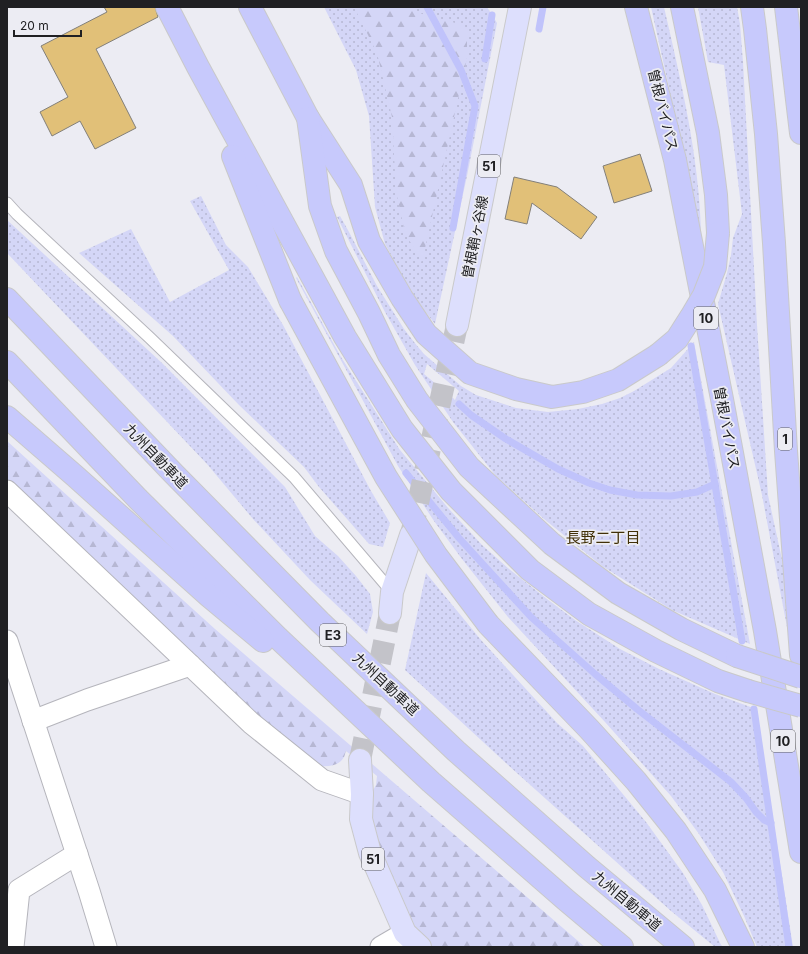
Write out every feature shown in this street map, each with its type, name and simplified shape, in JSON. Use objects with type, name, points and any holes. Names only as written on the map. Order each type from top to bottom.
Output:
[{"type":"highway","points":[[167,7],[344,336],[402,429],[451,491],[530,570],[588,614],[662,655],[718,681],[748,692],[801,706]]},
{"type":"highway","points":[[250,7],[308,118],[351,185],[369,241],[402,298],[426,334],[470,373],[516,389],[552,397],[583,392],[618,380],[658,355],[677,339],[691,318],[704,295],[715,267],[718,233],[716,196],[708,133],[682,7]]},
{"type":"highway","name":"曽根バイパス","points":[[636,7],[676,160],[765,631],[801,852]]},
{"type":"highway","name":"1","points":[[752,7],[766,134],[774,243],[786,459],[801,655]]},
{"type":"highway","points":[[786,7],[801,133]]},
{"type":"highway","points":[[198,67],[290,300],[386,477],[436,555],[488,624],[589,729],[636,781],[676,831],[715,890],[743,947]]},
{"type":"highway","points":[[308,118],[320,206],[336,251],[369,313],[389,355],[417,400],[469,467],[552,544],[618,593],[681,629],[737,656],[801,678]]},
{"type":"highway","name":"九州自動車道","points":[[7,298],[173,473],[320,622],[456,751],[587,867],[683,947]]},
{"type":"highway","points":[[7,362],[138,499],[278,638],[431,782]]},
{"type":"highway","points":[[7,417],[209,596],[431,782],[622,947]]},
{"type":"main road","name":"曽根鞘ヶ谷線","points":[[457,325],[520,7]]},
{"type":"main road","points":[[391,602],[411,535]]},
{"type":"main road","name":"51","points":[[360,760],[362,794],[361,819],[370,852],[412,940]]},
{"type":"street","points":[[7,491],[251,723],[322,780],[362,794]]},
{"type":"street","points":[[7,641],[106,947]]},
{"type":"street","points":[[33,721],[87,700],[190,665]]},
{"type":"street","points":[[13,947],[19,890],[77,854]]},
{"type":"street","points":[[381,947],[412,940]]},
{"type":"lane","points":[[7,203],[294,477],[391,602]]},
{"type":"green space","points":[[324,7],[487,7],[497,23],[467,176],[435,324],[405,281],[385,244],[375,207],[369,116],[356,70]]},
{"type":"green space","points":[[354,7],[411,7],[415,12],[459,24],[467,31],[467,58],[422,262],[405,233],[396,191],[392,117],[377,53]]},
{"type":"green space","points":[[651,7],[664,7],[677,63],[697,175],[701,232]]},
{"type":"green space","points":[[698,7],[737,7],[740,24],[768,495],[783,564],[792,626],[790,643],[762,495],[718,304],[727,273],[733,238],[742,214],[724,65],[708,62]]},
{"type":"green space","points":[[201,196],[226,245],[248,267],[283,325],[371,491],[390,523],[383,547],[369,544],[319,487],[304,467],[239,405],[173,336],[79,253],[131,229],[170,302],[229,270],[190,201]]},
{"type":"green space","points":[[340,216],[377,286],[414,342],[424,354],[461,386],[476,395],[516,408],[548,412],[578,409],[602,404],[620,398],[634,391],[671,368],[694,342],[750,644],[672,610],[602,566],[544,519],[496,476],[453,422],[415,365],[385,312],[337,217]],"holes":[[[427,364],[459,391],[455,400],[424,374]]]},
{"type":"green space","points":[[7,220],[162,363],[285,487],[315,536],[338,556],[370,594],[373,612],[367,634],[310,580],[253,519],[207,464],[7,253]]},
{"type":"green space","points":[[297,277],[341,357],[400,450],[449,509],[482,545],[509,569],[547,599],[575,620],[620,649],[659,669],[715,694],[756,709],[793,947],[757,947],[723,872],[699,834],[671,796],[508,617],[462,559],[434,521],[398,466],[296,278]]},
{"type":"green space","points":[[7,441],[215,629],[585,947],[428,947],[418,939],[372,833],[372,792],[376,785],[377,776],[346,751],[344,757],[337,764],[322,766],[307,764],[7,484]]},
{"type":"green space","points":[[426,573],[481,640],[557,723],[583,746],[646,822],[683,873],[702,905],[722,947],[715,947],[671,911],[405,670]]},
{"type":"building","points":[[104,7],[155,7],[158,17],[96,49],[136,128],[95,149],[80,121],[52,136],[40,112],[68,97],[41,46],[107,12]]},
{"type":"building","points":[[640,154],[652,191],[614,203],[603,166]]},
{"type":"building","points":[[514,177],[557,187],[597,217],[581,239],[532,203],[527,224],[505,219]]},
{"type":"waterway","points":[[427,7],[461,70],[475,106],[453,228]]},
{"type":"waterway","points":[[539,29],[543,7]]},
{"type":"waterway","points":[[485,59],[492,15]]},
{"type":"waterway","points":[[691,346],[742,641]]},
{"type":"waterway","points":[[459,404],[471,415],[506,439],[558,469],[589,483],[610,490],[637,495],[671,496],[697,492],[715,484]]},
{"type":"waterway","points":[[406,473],[459,538],[531,617],[637,709],[731,782],[746,798],[756,812],[764,820],[771,823]]},
{"type":"waterway","points":[[754,709],[789,947]]},
{"type":"tunnel","points":[[411,535],[457,325]]},
{"type":"tunnel","points":[[360,760],[390,613]]},
{"type":"district","name":"長野二丁目","points":[[603,538]]}]
